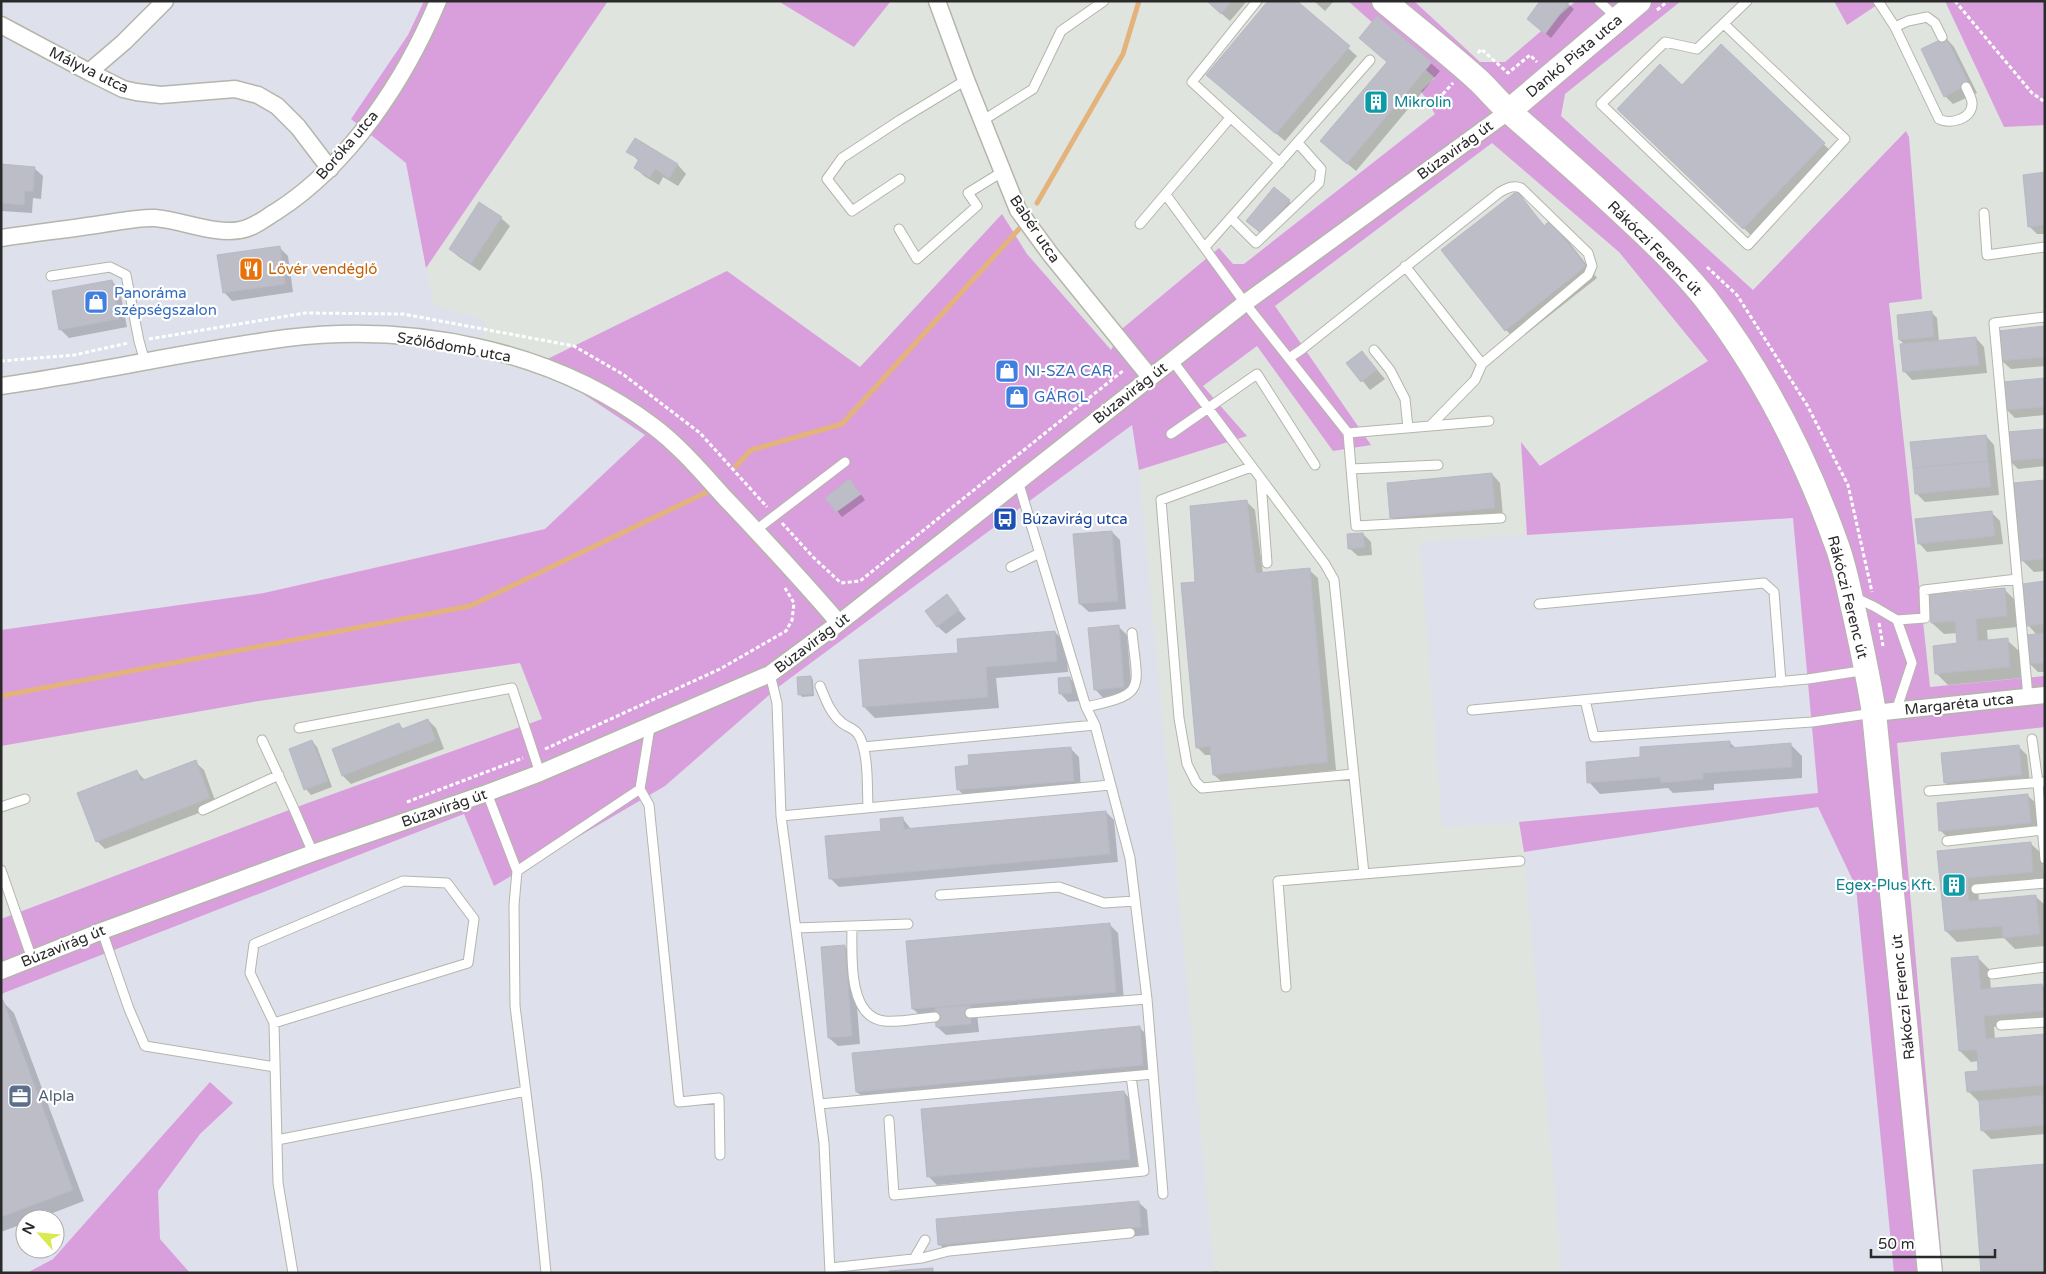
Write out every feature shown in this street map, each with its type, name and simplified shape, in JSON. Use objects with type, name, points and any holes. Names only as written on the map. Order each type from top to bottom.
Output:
[{"type":"main road","name":"Rákóczi Ferenc út","points":[[1384,1],[1465,68],[1509,111],[1551,146],[1641,230],[1705,298],[1758,376],[1792,437],[1837,544],[1867,670],[1885,712],[1930,1273]]},
{"type":"main road","name":"Dankó Pista utca","points":[[1509,111],[1639,1]]},
{"type":"street","points":[[89,72],[124,42],[165,1]]},
{"type":"street","name":"Boróka utca","points":[[1,238],[154,218],[219,230],[242,230],[252,227],[297,198],[330,169],[377,112],[402,71],[438,1]]},
{"type":"street","name":"Babér utca","points":[[938,1],[966,80],[1018,210],[1045,248],[1150,377]]},
{"type":"street","name":"Mályva utca","points":[[1,25],[123,89],[161,95],[235,90],[258,95],[277,106],[298,127],[330,169]]},
{"type":"street","name":"Búzavirág út","points":[[1,971],[102,931],[313,853],[540,773],[770,674],[839,623],[1245,303],[1509,111]]},
{"type":"street","name":"Szőlődomb utca","points":[[1,386],[285,338],[344,333],[421,338],[501,353],[568,377],[654,426],[688,457],[839,623]]},
{"type":"street","name":"Margaréta utca","points":[[1885,712],[2045,695]]},
{"type":"lane","points":[[982,121],[1033,89],[1061,31],[1104,1]]},
{"type":"lane","points":[[1257,1],[1192,82],[1280,163]]},
{"type":"lane","points":[[1599,1],[1618,19]]},
{"type":"lane","points":[[1724,24],[1844,139],[1748,246],[1601,104],[1665,42],[1697,49],[1746,1]]},
{"type":"lane","points":[[1878,1],[1895,28],[1939,119],[1955,121],[1969,112],[1972,102],[1966,87]]},
{"type":"lane","points":[[1895,28],[1915,19],[1927,17],[1935,23],[1942,37]]},
{"type":"lane","points":[[1205,247],[1370,60]]},
{"type":"lane","points":[[900,179],[852,211],[827,179],[842,158],[966,80]]},
{"type":"lane","points":[[1140,224],[1230,118]]},
{"type":"lane","points":[[1231,218],[1256,243],[1319,183],[1321,169],[1298,143]]},
{"type":"lane","points":[[899,230],[917,259],[977,206],[968,193],[1002,172]]},
{"type":"lane","points":[[1289,358],[1500,192],[1516,186],[1521,188],[1588,253],[1592,266],[1588,275],[1482,364],[1475,380],[1431,425]]},
{"type":"lane","points":[[1166,195],[1245,303],[1348,433],[1356,526],[1501,518]]},
{"type":"lane","points":[[1984,213],[1987,255],[2045,247]]},
{"type":"lane","points":[[1405,266],[1482,364]]},
{"type":"lane","points":[[52,276],[110,267],[126,275],[145,362]]},
{"type":"lane","points":[[2028,696],[1994,322],[2045,317]]},
{"type":"lane","points":[[1374,350],[1390,370],[1406,399],[1408,428]]},
{"type":"lane","points":[[1172,360],[1325,564],[1334,580],[1364,874]]},
{"type":"lane","points":[[1171,434],[1256,374],[1315,465]]},
{"type":"lane","points":[[1348,433],[1489,421]]},
{"type":"lane","points":[[756,530],[845,462]]},
{"type":"lane","points":[[1351,469],[1438,465]]},
{"type":"lane","points":[[1252,467],[1161,500],[1179,718],[1187,764],[1196,782],[1202,788],[1354,774]]},
{"type":"lane","points":[[1261,480],[1267,563]]},
{"type":"lane","points":[[1018,481],[1086,707],[1095,725],[1130,858],[1147,999],[1163,1194]]},
{"type":"lane","points":[[1012,568],[1040,553]]},
{"type":"lane","points":[[1850,596],[1875,607],[1897,620],[1925,618],[1924,590],[2017,579]]},
{"type":"lane","points":[[1539,604],[1764,583],[1774,592],[1781,682]]},
{"type":"lane","points":[[1585,700],[1594,737],[1812,722],[1885,712],[1912,663],[1897,620]]},
{"type":"lane","points":[[1086,707],[1118,700],[1134,690],[1137,678],[1132,633]]},
{"type":"lane","points":[[1472,710],[1781,682],[1867,670]]},
{"type":"lane","points":[[770,674],[777,703],[781,816],[824,1143],[830,1270],[914,1259],[949,1251],[1130,1233]]},
{"type":"lane","points":[[820,686],[830,711],[843,724],[855,730],[864,747],[868,808]]},
{"type":"lane","points":[[299,728],[512,688],[540,773]]},
{"type":"lane","points":[[864,747],[1095,725]]},
{"type":"lane","points":[[650,727],[640,789],[649,805],[679,1102],[719,1098],[720,1155]]},
{"type":"lane","points":[[2032,739],[2041,782],[2045,859]]},
{"type":"lane","points":[[262,740],[313,853]]},
{"type":"lane","points":[[203,810],[279,775]]},
{"type":"lane","points":[[1929,791],[2041,782]]},
{"type":"lane","points":[[781,816],[1110,785]]},
{"type":"lane","points":[[517,871],[640,789]]},
{"type":"lane","points":[[487,793],[517,871],[514,906],[515,1006],[537,1180],[546,1273]]},
{"type":"lane","points":[[1,807],[25,799]]},
{"type":"lane","points":[[1947,841],[2042,830]]},
{"type":"lane","points":[[1286,987],[1278,881],[1520,861]]},
{"type":"lane","points":[[1,870],[32,959]]},
{"type":"lane","points":[[274,1023],[468,963],[474,919],[447,883],[403,881],[254,944],[250,973],[274,1023],[278,1183],[293,1273]]},
{"type":"lane","points":[[1976,889],[2045,882]]},
{"type":"lane","points":[[940,895],[1058,887],[1104,902],[1135,901]]},
{"type":"lane","points":[[796,928],[908,924]]},
{"type":"lane","points":[[852,926],[853,982],[865,1011],[874,1019],[886,1021],[935,1017]]},
{"type":"lane","points":[[102,931],[129,1009],[145,1046],[275,1068]]},
{"type":"lane","points":[[1992,974],[2045,967]]},
{"type":"lane","points":[[970,1013],[1147,999]]},
{"type":"lane","points":[[2001,1025],[2045,1022]]},
{"type":"lane","points":[[819,1104],[1153,1074]]},
{"type":"lane","points":[[889,1120],[894,1195],[1144,1171],[1131,1076]]},
{"type":"lane","points":[[277,1140],[526,1091]]},
{"type":"lane","points":[[914,1259],[925,1240]]},
{"type":"path","points":[[1955,1],[2032,93],[2045,102]]},
{"type":"path","points":[[624,375],[700,433],[813,557],[841,583],[860,580],[1137,361]]},
{"type":"path","points":[[398,805],[534,754],[720,669],[786,631],[792,620],[794,603],[782,583]]},
{"type":"shaded area","points":[[424,1],[608,1],[426,268],[406,163],[351,119],[408,35]]},
{"type":"shaded area","points":[[510,1],[1348,1],[1435,78],[1421,91],[1435,113],[1244,264],[1234,265],[1219,248],[1123,328],[1111,351],[1027,254],[1002,214],[860,367],[727,271],[525,370],[483,358],[484,319],[434,306],[421,248]]},
{"type":"shaded area","points":[[778,1],[891,1],[854,47]]},
{"type":"shaded area","points":[[1348,1],[1414,1],[1480,62],[1505,62],[1576,1],[1681,1],[1565,94],[1561,116],[1753,290],[1906,131],[1909,137],[1922,299],[1889,303],[1930,687],[2045,676],[2045,727],[1897,743],[1943,1273],[1894,1273],[1856,887],[1818,807],[1524,852],[1519,822],[1818,793],[1793,518],[1527,535],[1521,442],[1540,466],[1708,361],[1619,252],[1492,143],[1275,306],[1371,445],[1333,451],[1257,346],[1203,386],[1247,436],[1139,470],[1132,425],[777,688],[665,786],[494,886],[464,814],[1,994],[1,919],[305,804],[542,719],[520,663],[259,701],[1,746],[1,630],[264,593],[545,529],[645,435],[570,385],[525,370],[727,271],[860,367],[1002,214],[1027,254],[1111,350],[1123,328],[1219,248],[1233,264],[1244,264],[1435,114],[1421,91],[1435,78]]},
{"type":"shaded area","points":[[1414,1],[1576,1],[1505,62],[1480,62]]},
{"type":"shaded area","points":[[1681,1],[1834,1],[1847,25],[1883,1],[1945,1],[2004,127],[2045,125],[2045,676],[1930,687],[1889,303],[1922,299],[1909,137],[1906,131],[1753,290],[1561,116],[1565,94]]},
{"type":"shaded area","points":[[1834,1],[1883,1],[1847,25]]},
{"type":"shaded area","points":[[1945,1],[2045,1],[2045,125],[2004,127]]},
{"type":"shaded area","points":[[1492,143],[1619,252],[1708,361],[1540,466],[1521,443],[1527,535],[1420,542],[1442,827],[1519,822],[1524,852],[1562,1273],[1214,1273],[1139,470],[1246,436],[1203,386],[1258,345],[1333,451],[1371,445],[1275,306]]},
{"type":"shaded area","points":[[521,663],[542,719],[305,804],[1,919],[1,746],[259,701]]},
{"type":"shaded area","points":[[2045,727],[2045,1273],[1943,1273],[1897,743]]},
{"type":"shaded area","points":[[210,1082],[233,1103],[200,1134],[158,1191],[160,1239],[190,1273],[27,1273],[53,1259],[65,1259],[65,1245]]},
{"type":"building","points":[[1207,1],[1232,1],[1221,14]]},
{"type":"building","points":[[1268,1],[1297,1],[1350,46],[1276,134],[1206,75]]},
{"type":"building","points":[[1540,1],[1569,2],[1545,34],[1527,19]]},
{"type":"building","name":"Mikrolin","points":[[1377,16],[1432,62],[1347,164],[1320,141],[1387,62],[1359,38]]},
{"type":"building","points":[[1946,37],[1969,84],[1944,97],[1921,49]]},
{"type":"building","points":[[1721,44],[1825,143],[1743,229],[1617,109],[1660,64],[1682,85]]},
{"type":"building","points":[[635,138],[678,164],[669,179],[655,169],[650,178],[634,168],[639,159],[626,152]]},
{"type":"building","points":[[1,164],[35,167],[33,191],[25,191],[24,205],[1,203]]},
{"type":"building","points":[[2045,172],[2045,225],[2028,227],[2023,175]]},
{"type":"building","points":[[1274,187],[1290,200],[1262,234],[1246,221]]},
{"type":"building","points":[[1517,191],[1544,226],[1550,220],[1586,266],[1505,331],[1441,250]]},
{"type":"building","points":[[479,202],[502,217],[471,264],[449,249]]},
{"type":"building","name":"Lővér vendéglő","points":[[280,246],[285,284],[223,293],[217,255]]},
{"type":"building","points":[[112,280],[119,319],[59,330],[52,291]]},
{"type":"building","points":[[1932,311],[1934,337],[1899,340],[1897,315]]},
{"type":"building","points":[[2045,326],[2045,357],[2001,361],[1998,331]]},
{"type":"building","points":[[1976,337],[1979,365],[1903,372],[1900,344]]},
{"type":"building","points":[[1362,351],[1377,370],[1361,382],[1346,363]]},
{"type":"building","points":[[2045,378],[2045,407],[2006,410],[2003,382]]},
{"type":"building","points":[[2045,429],[2045,458],[2009,461],[2006,432]]},
{"type":"building","points":[[1986,435],[1988,461],[1913,468],[1910,442]]},
{"type":"building","points":[[1988,461],[1991,487],[1915,494],[1913,468]]},
{"type":"building","points":[[1492,473],[1495,508],[1390,518],[1387,483]]},
{"type":"building","points":[[849,479],[861,494],[836,512],[825,498]]},
{"type":"building","points":[[2045,480],[2045,559],[2021,561],[2014,483]]},
{"type":"building","points":[[1247,500],[1256,573],[1310,568],[1328,762],[1213,775],[1210,746],[1196,748],[1181,583],[1195,582],[1190,506]]},
{"type":"building","points":[[1992,511],[1995,536],[1918,544],[1915,519]]},
{"type":"building","points":[[1112,531],[1118,601],[1079,604],[1073,534]]},
{"type":"building","points":[[1363,533],[1365,547],[1348,549],[1347,534]]},
{"type":"building","points":[[2045,581],[2045,624],[2026,626],[2022,584]]},
{"type":"building","points":[[2005,588],[2007,616],[1976,619],[1978,641],[2008,638],[2010,667],[1935,674],[1933,646],[1957,643],[1955,621],[1931,623],[1929,595]]},
{"type":"building","points":[[947,594],[959,610],[937,627],[925,611]]},
{"type":"building","points":[[1119,625],[1124,687],[1094,690],[1088,628]]},
{"type":"building","points":[[1055,631],[1057,661],[986,667],[988,697],[863,707],[859,660],[958,653],[957,639]]},
{"type":"building","points":[[2045,633],[2045,663],[2029,664],[2026,635]]},
{"type":"building","points":[[811,676],[812,694],[798,695],[797,677]]},
{"type":"building","points":[[1070,677],[1072,693],[1059,694],[1058,678]]},
{"type":"building","points":[[428,719],[436,740],[342,776],[332,749],[399,723],[402,729]]},
{"type":"building","points":[[312,740],[328,781],[304,790],[289,749]]},
{"type":"building","points":[[1730,741],[1730,748],[1791,743],[1792,767],[1703,773],[1703,779],[1661,783],[1660,777],[1587,783],[1586,762],[1640,757],[1640,747]]},
{"type":"building","points":[[2019,745],[2022,775],[1944,783],[1941,753]]},
{"type":"building","points":[[1071,747],[1074,781],[957,790],[955,767],[969,765],[968,755]]},
{"type":"building","points":[[196,760],[210,798],[96,842],[77,793],[137,770],[141,781]]},
{"type":"building","points":[[2028,794],[2031,823],[1939,831],[1937,803]]},
{"type":"building","points":[[1106,811],[1110,854],[829,879],[825,836],[881,831],[880,819],[903,817],[904,829]]},
{"type":"building","name":"Egex-Plus Kft.","points":[[2031,842],[2033,872],[1968,878],[1968,892],[1969,901],[2036,895],[2040,934],[2003,938],[2002,926],[1945,931],[1937,851]]},
{"type":"building","points":[[1110,923],[1116,992],[912,1009],[906,941]]},
{"type":"building","points":[[845,945],[852,1036],[828,1038],[821,947]]},
{"type":"building","points":[[1978,956],[1981,989],[2042,984],[2045,1011],[1984,1016],[1986,1039],[2045,1034],[2045,1085],[1967,1092],[1965,1072],[1978,1071],[1977,1050],[1959,1051],[1951,958]]},
{"type":"building","name":"Alpla","points":[[3,1000],[73,1190],[22,1209],[15,1209],[15,1212],[1,1217],[1,1001]]},
{"type":"building","points":[[970,1005],[971,1024],[936,1027],[935,1008]]},
{"type":"building","points":[[1140,1026],[1143,1065],[856,1092],[852,1053]]},
{"type":"building","points":[[1124,1091],[1130,1159],[927,1177],[921,1109]]},
{"type":"building","points":[[2042,1095],[2045,1125],[1981,1131],[1979,1101]]},
{"type":"building","points":[[2045,1164],[2045,1273],[1981,1273],[1973,1170]]},
{"type":"building","points":[[1139,1201],[1141,1227],[938,1245],[936,1219]]},
{"type":"building","points":[[933,1268],[933,1273],[889,1273],[889,1271]]},
{"type":"waterway","points":[[1037,203],[1123,54],[1139,1]]},
{"type":"waterway","points":[[736,466],[751,450],[842,424],[1019,229]]},
{"type":"waterway","points":[[1,696],[470,606],[707,492]]},
{"type":"place","name":"Mikrolin","points":[[1376,102]]},
{"type":"place","name":"Lővér vendéglő","points":[[251,269]]},
{"type":"place","name":"Panoráma szépségszalon","points":[[96,302]]},
{"type":"place","name":"NI-SZA CAR","points":[[1007,371]]},
{"type":"place","name":"GÁROL","points":[[1017,397]]},
{"type":"place","name":"Búzavirág utca","points":[[1005,519]]},
{"type":"place","name":"Egex-Plus Kft.","points":[[1954,885]]},
{"type":"place","name":"Alpla","points":[[20,1096]]}]
